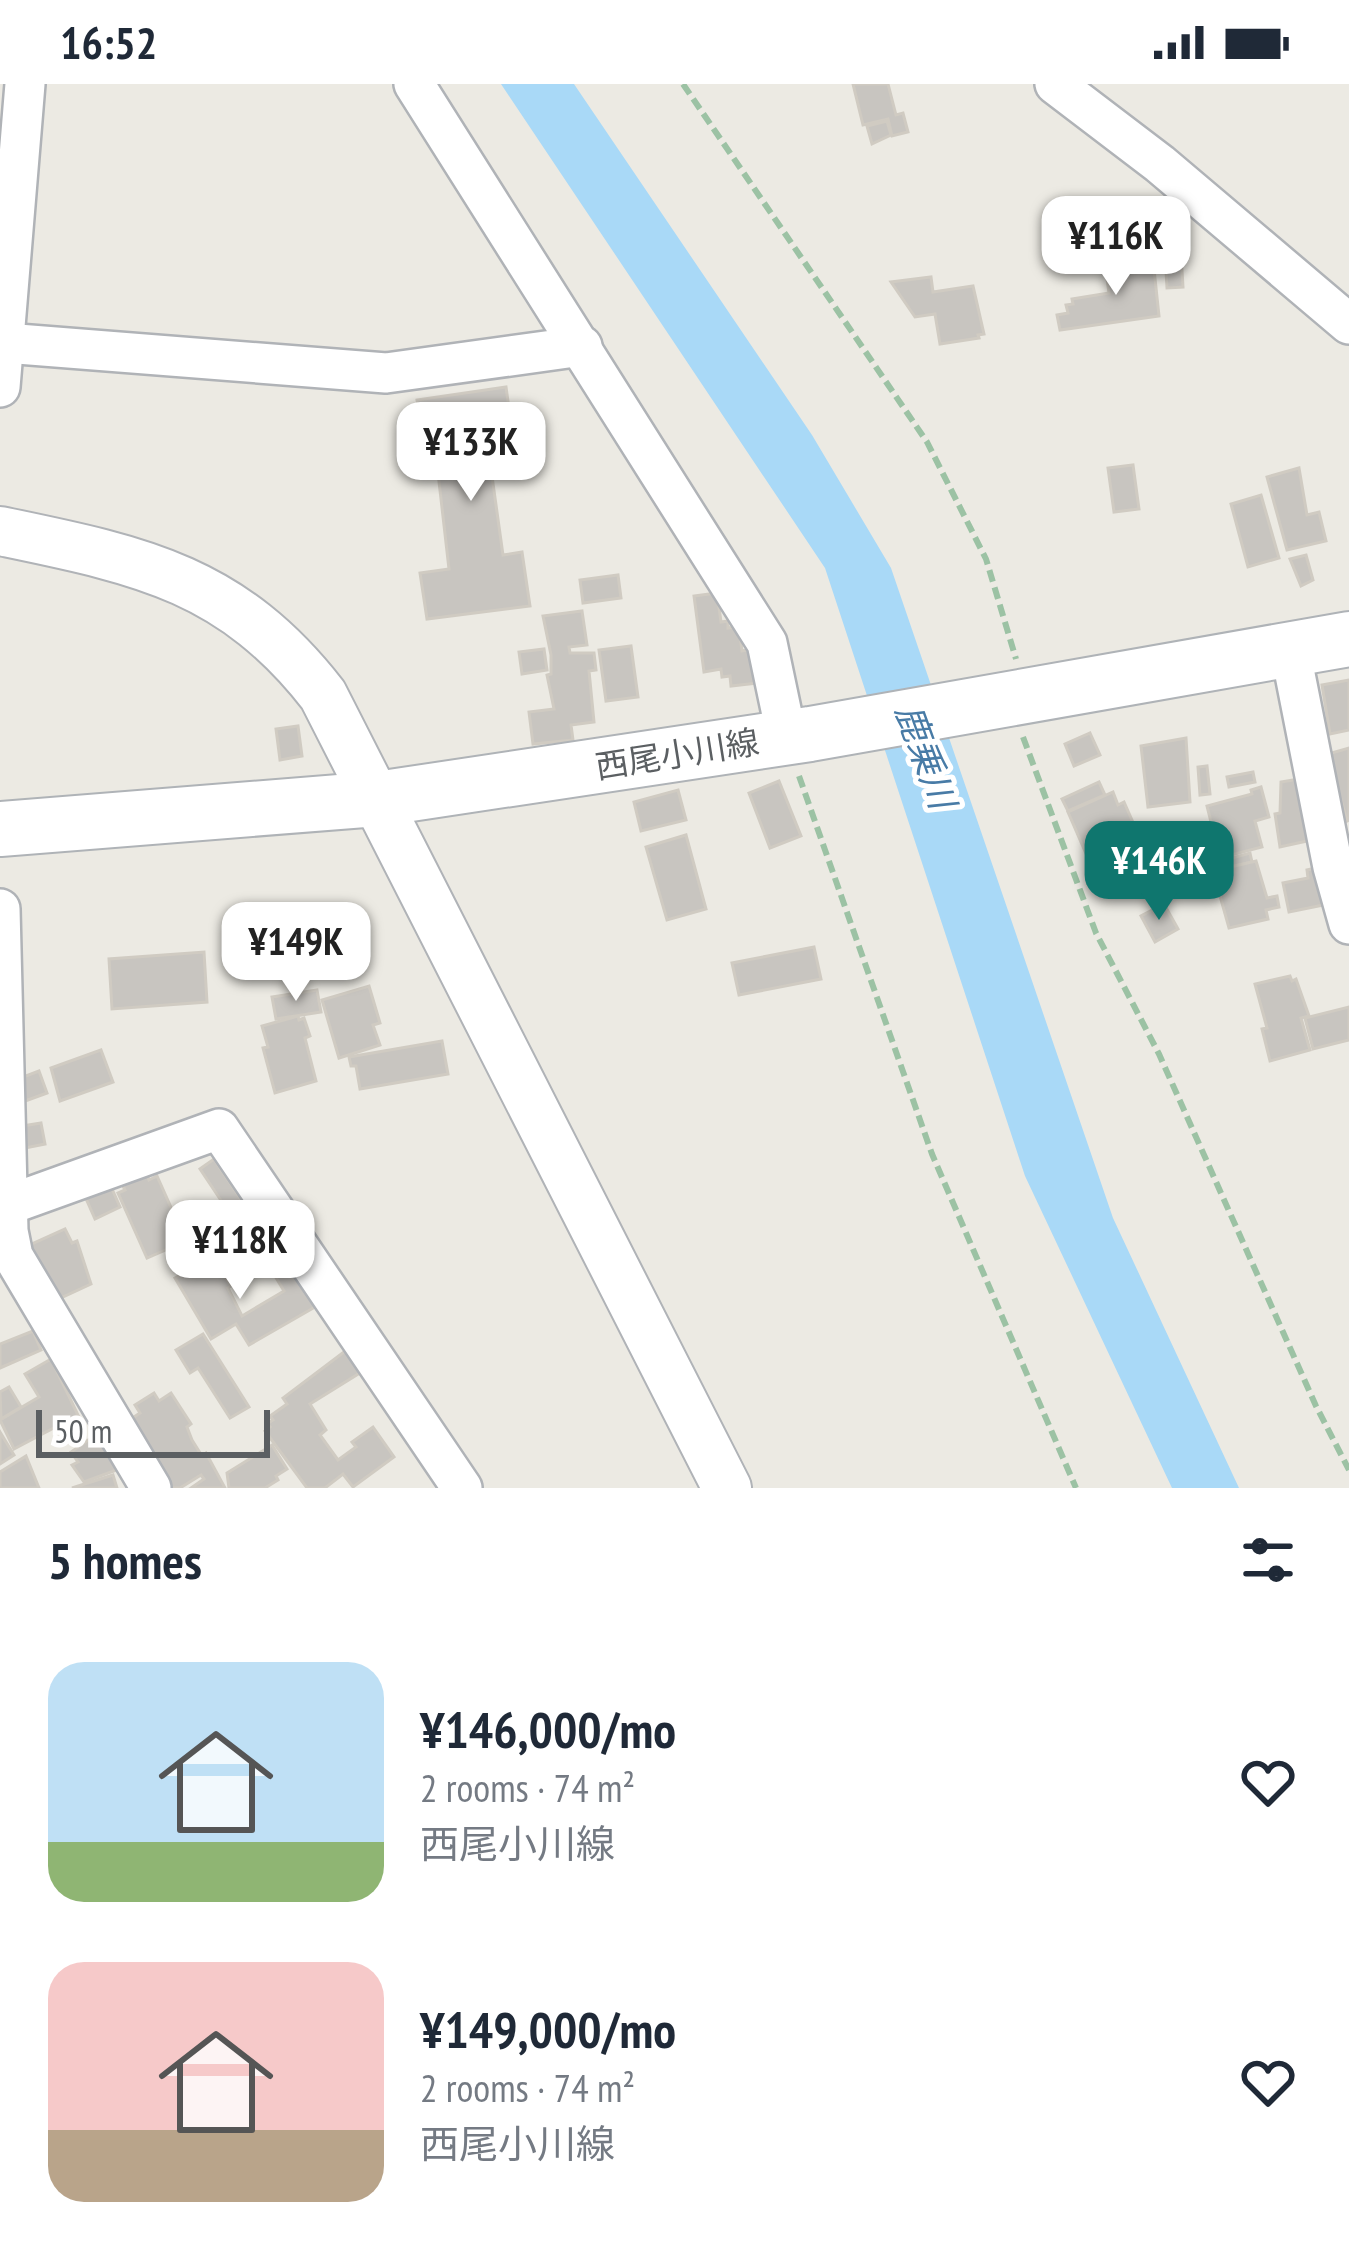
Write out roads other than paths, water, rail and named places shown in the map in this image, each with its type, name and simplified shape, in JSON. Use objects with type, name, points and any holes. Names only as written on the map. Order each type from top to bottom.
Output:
[{"type":"main road","name":"西尾小川線","points":[[0,829],[377,799],[798,736],[1349,639]]},
{"type":"street","points":[[0,387],[25,84]]},
{"type":"street","points":[[414,84],[767,644],[798,736]]},
{"type":"street","points":[[1055,84],[1160,164],[1349,321]]},
{"type":"street","points":[[5,344],[386,373],[582,346]]},
{"type":"street","points":[[0,531],[121,556],[189,581],[273,638],[323,694],[725,1487]]},
{"type":"street","points":[[1290,650],[1333,867],[1349,924]]},
{"type":"street","points":[[0,909],[8,1231],[18,1270],[151,1488]]},
{"type":"street","points":[[8,1204],[219,1129],[461,1488]]},
{"type":"water","name":"鹿乗川","points":[[501,84],[574,84],[812,435],[891,568],[1113,1218],[1239,1488],[1172,1488],[1025,1176],[825,568]]}]
